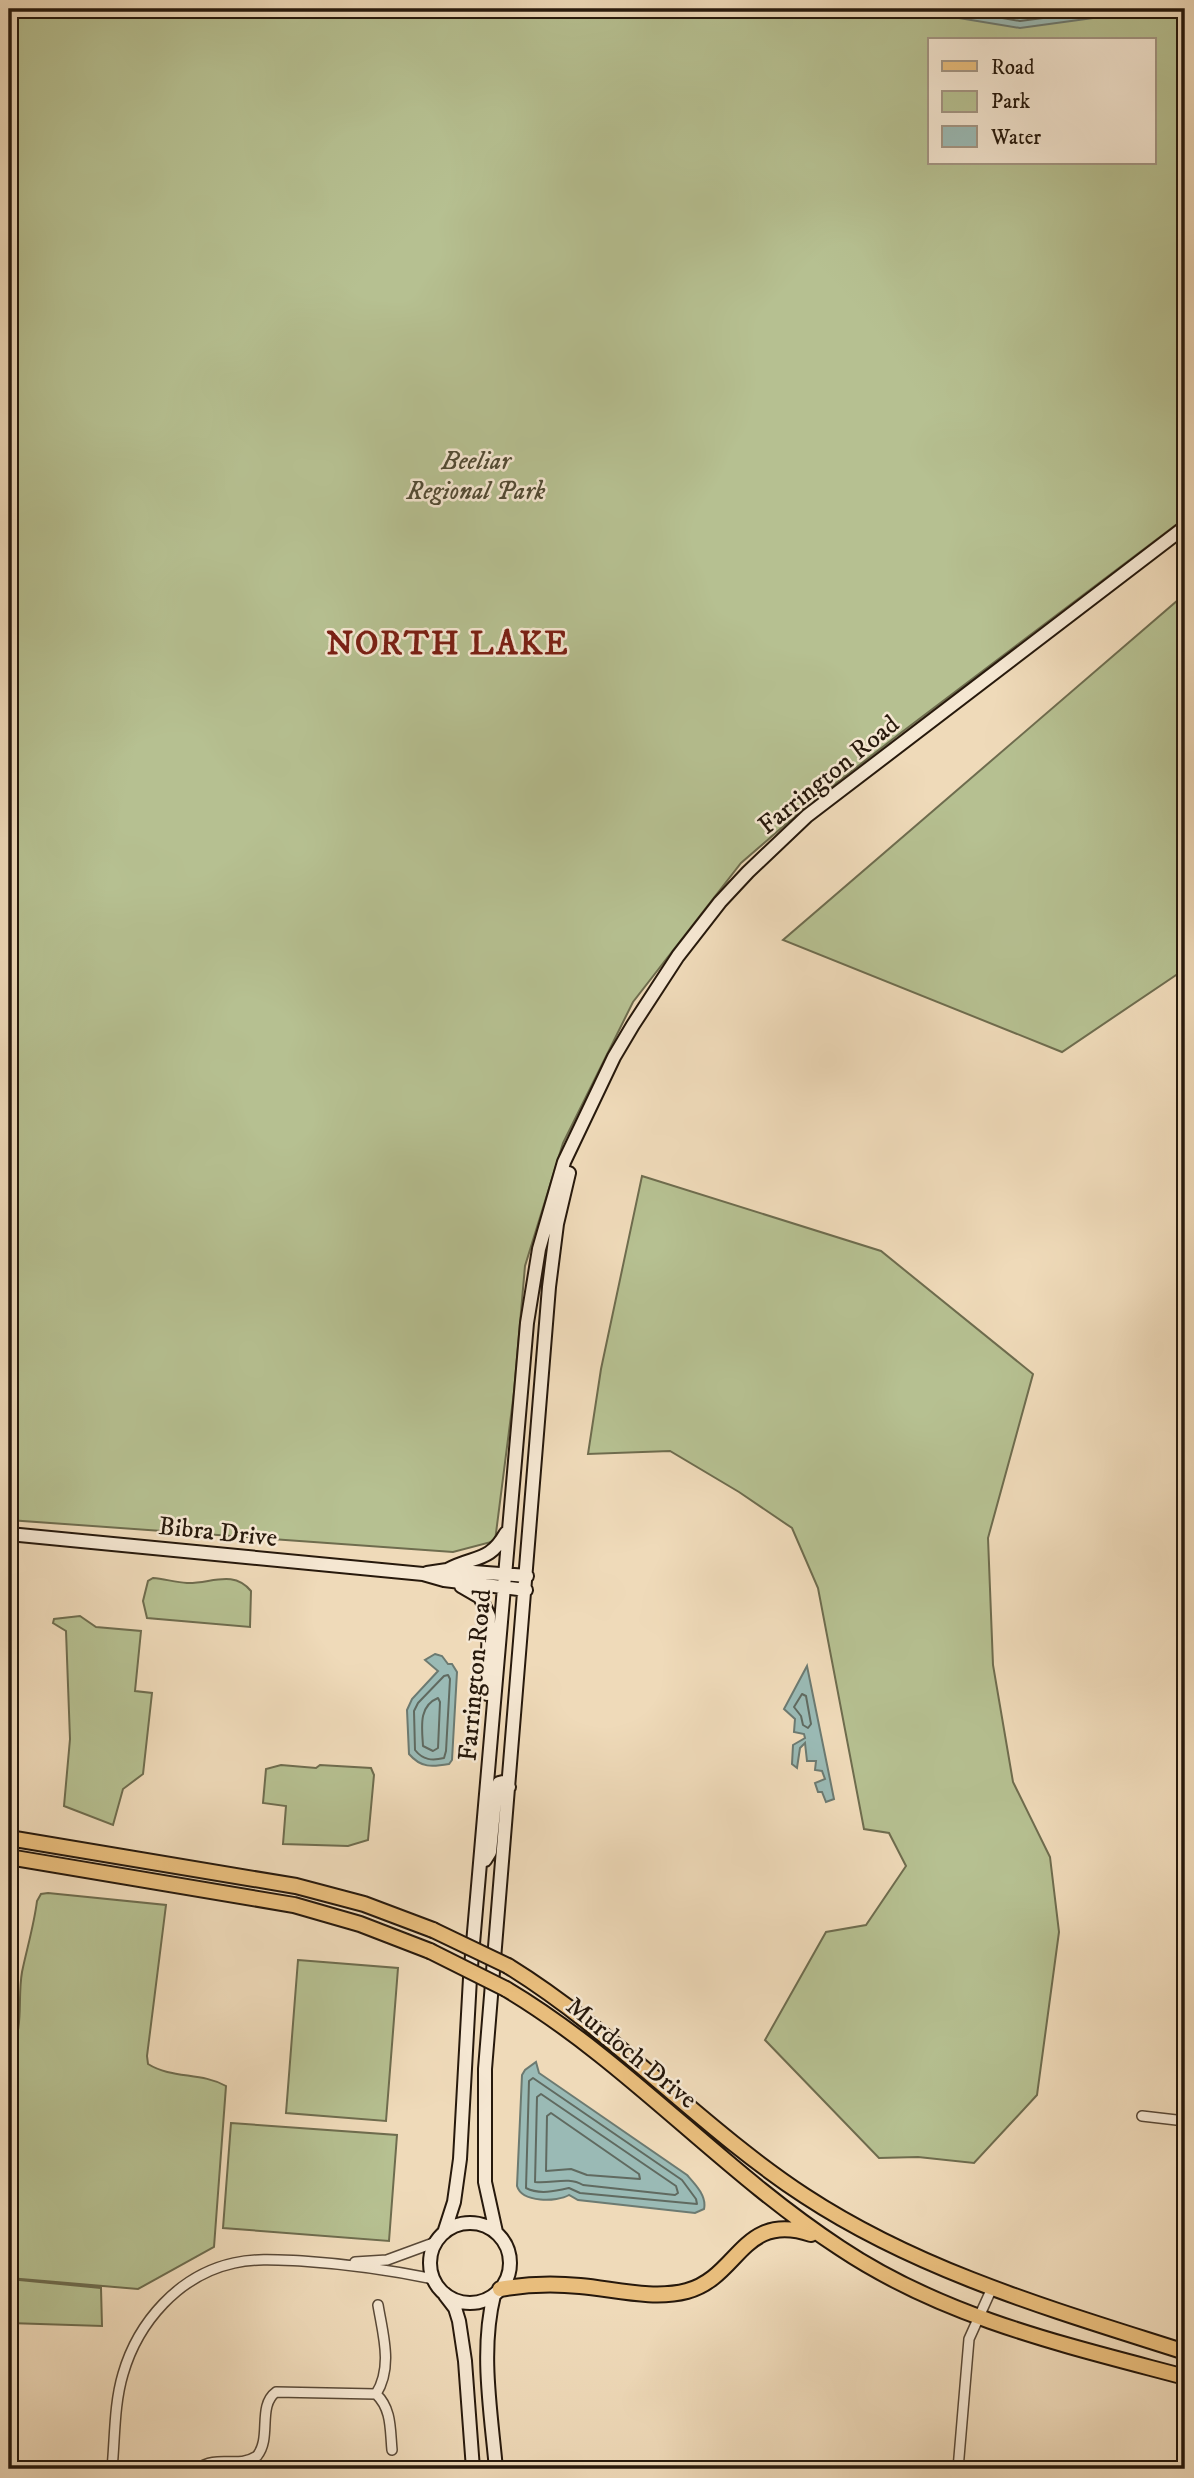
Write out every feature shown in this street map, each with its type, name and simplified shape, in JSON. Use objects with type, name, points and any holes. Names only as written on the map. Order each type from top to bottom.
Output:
[{"type":"main road","name":"Farrington Road","points":[[440,2237],[454,2202],[460,2159],[463,2066],[527,1323],[537,1261],[564,1162],[614,1057],[655,989],[678,956],[748,872],[807,816],[1185,527]]},
{"type":"main road","name":"Farrington Road","points":[[496,2232],[485,2182],[485,2069],[549,1287],[557,1224],[581,1129]]},
{"type":"main road","points":[[491,1740],[487,1697],[489,1616],[484,1603],[472,1591],[446,1575],[464,1561],[492,1552],[508,1529]]},
{"type":"main road","name":"Bibra Drive","points":[[9,1534],[526,1583]]},
{"type":"main road","points":[[480,1866],[490,1852],[496,1790],[499,1783],[503,1782],[509,1787]]},
{"type":"main road","name":"Murdoch Drive","points":[[9,1838],[296,1886],[364,1904],[433,1930],[508,1966],[585,2020],[750,2157],[806,2197],[887,2244],[992,2288],[1185,2352]]},
{"type":"main road","name":"Murdoch Drive","points":[[9,1857],[293,1905],[360,1923],[430,1951],[506,1989],[578,2037],[790,2212],[826,2239],[900,2283],[980,2318],[1038,2338],[1185,2377]]},
{"type":"main road","points":[[473,2469],[465,2361],[459,2320],[455,2308],[434,2279],[430,2260],[440,2237],[461,2224],[470,2223],[488,2227],[496,2232],[506,2245],[510,2264],[488,2318],[487,2356],[496,2469]]},
{"type":"main road","points":[[443,2292],[462,2302],[473,2302],[527,2284],[559,2284],[671,2294],[690,2290],[707,2282],[746,2245],[763,2233],[779,2228],[795,2229],[826,2239]]},
{"type":"street","points":[[1142,2116],[1185,2121]]},
{"type":"street","points":[[332,2263],[387,2260],[440,2237]]},
{"type":"street","points":[[112,2469],[118,2398],[126,2365],[145,2327],[167,2300],[198,2277],[232,2263],[271,2259],[383,2269],[434,2279]]},
{"type":"street","points":[[958,2469],[969,2339],[992,2288]]},
{"type":"street","points":[[376,2394],[384,2380],[386,2368],[378,2305]]},
{"type":"street","points":[[197,2469],[210,2461],[247,2461],[257,2456],[264,2443],[267,2403],[276,2392],[376,2394],[389,2413],[392,2450]]},
{"type":"green space","name":"Beeliar Regional Park","points":[[9,9],[1185,9],[1185,518],[808,805],[741,863],[633,1002],[563,1143],[525,1266],[514,1392],[495,1541],[453,1552],[9,1520]]},
{"type":"green space","points":[[1185,594],[1185,969],[1062,1052],[783,940]]},
{"type":"green space","points":[[642,1176],[881,1251],[1033,1374],[988,1538],[993,1665],[1013,1782],[1050,1857],[1059,1932],[1037,2095],[974,2163],[918,2157],[879,2158],[765,2040],[826,1932],[866,1925],[906,1866],[889,1833],[864,1829],[818,1588],[792,1528],[739,1492],[670,1451],[588,1454],[601,1369]]},
{"type":"green space","points":[[153,1578],[187,1583],[229,1579],[244,1584],[251,1591],[250,1627],[147,1618],[143,1601],[148,1581]]},
{"type":"green space","points":[[80,1616],[96,1627],[141,1631],[135,1691],[152,1693],[143,1774],[123,1789],[113,1825],[64,1806],[70,1739],[66,1631],[53,1623],[54,1619]]},
{"type":"green space","points":[[281,1765],[371,1768],[374,1775],[368,1840],[348,1846],[283,1844],[286,1806],[263,1803],[266,1769]]},
{"type":"green space","points":[[41,1894],[166,1905],[148,2064],[167,2072],[207,2079],[226,2086],[214,2247],[138,2289],[9,2278],[9,2054],[19,2024],[22,1972],[37,1901]]},
{"type":"green space","points":[[298,1960],[398,1968],[386,2121],[286,2113]]},
{"type":"green space","points":[[231,2123],[397,2135],[389,2241],[223,2228]]},
{"type":"green space","points":[[9,2279],[101,2288],[102,2326],[9,2323]]},
{"type":"water","points":[[933,9],[1159,9],[1020,28],[953,17]]},
{"type":"water","points":[[435,1654],[452,1664],[457,1672],[452,1760],[449,1764],[432,1766],[418,1762],[409,1754],[407,1710],[412,1699],[438,1671],[425,1660]]},
{"type":"water","points":[[807,1666],[834,1799],[826,1802],[815,1783],[825,1779],[822,1771],[815,1770],[816,1761],[807,1761],[805,1743],[800,1748],[797,1768],[792,1764],[793,1745],[805,1738],[804,1734],[794,1732],[795,1719],[784,1709]]},
{"type":"water","points":[[536,2062],[539,2073],[687,2175],[702,2195],[704,2209],[695,2213],[578,2200],[569,2195],[540,2200],[520,2192],[517,2186],[522,2075]]},
{"type":"district","name":"NORTH LAKE","points":[[448,642]]}]
